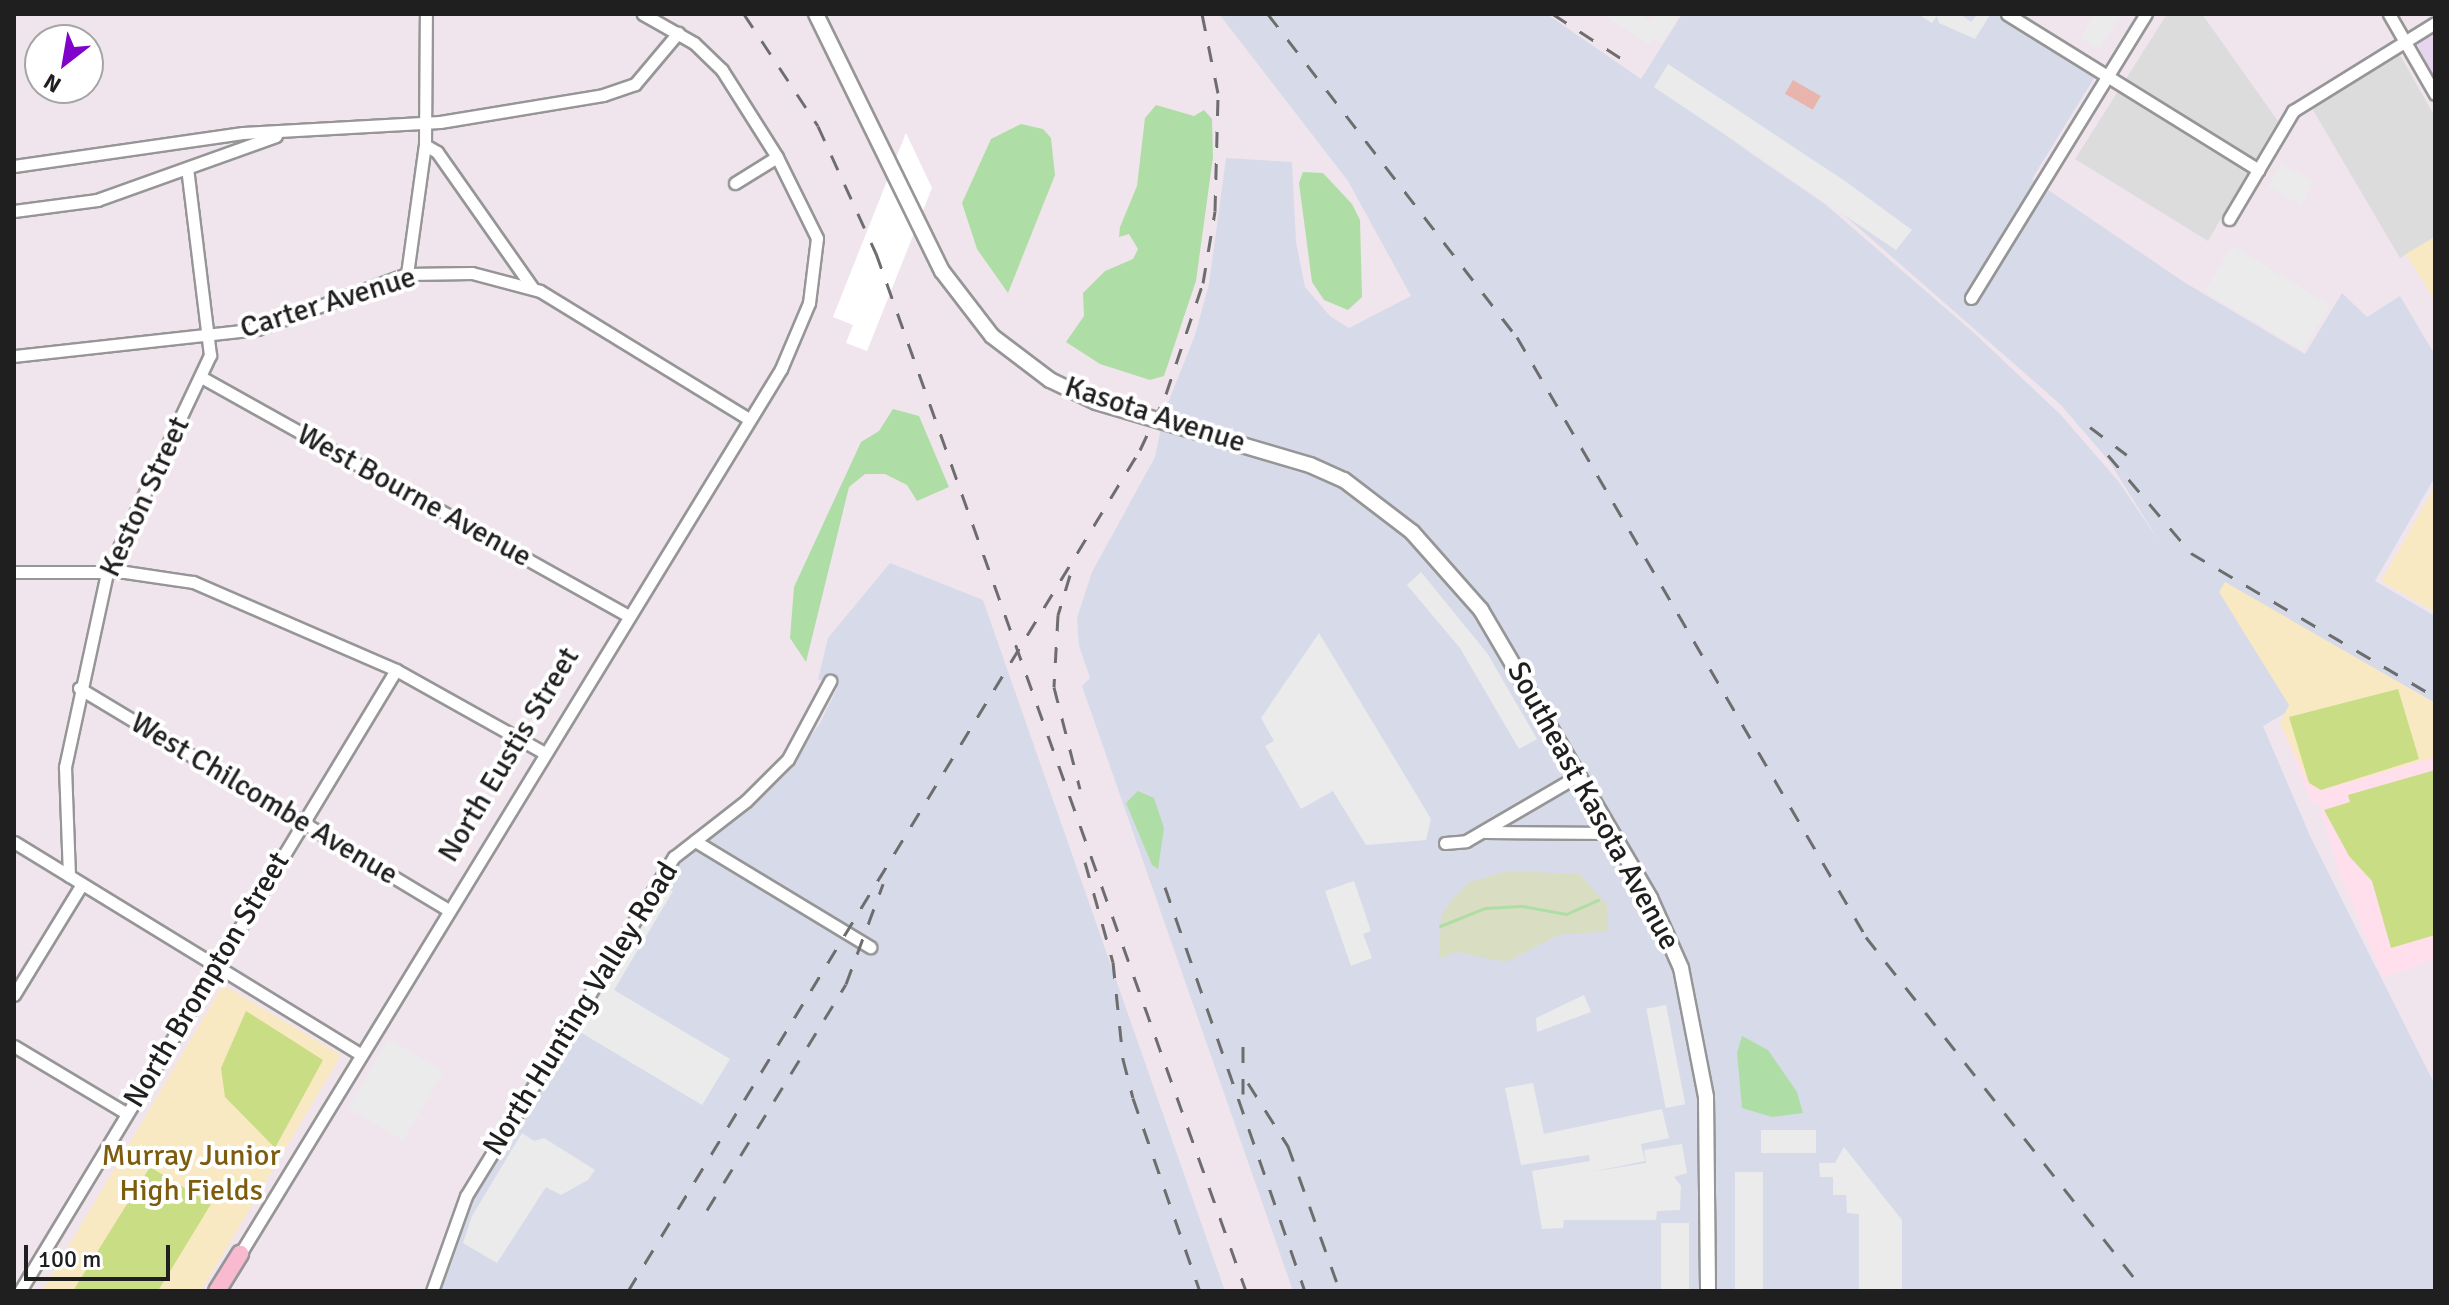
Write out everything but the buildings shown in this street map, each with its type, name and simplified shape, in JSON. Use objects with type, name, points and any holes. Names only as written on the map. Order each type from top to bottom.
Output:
[{"type":"main road","name":"North Eustis Street","points":[[217,1291],[240,1254]]},
{"type":"street","points":[[407,274],[425,145],[426,14]]},
{"type":"street","points":[[643,14],[678,33],[722,70],[777,157],[735,183]]},
{"type":"street","name":"Kasota Avenue","points":[[816,14],[905,199],[958,297],[992,336],[1050,380],[1112,408],[1319,469],[1386,509]]},
{"type":"street","points":[[2007,14],[2259,170]]},
{"type":"street","points":[[1971,298],[2146,14]]},
{"type":"street","points":[[2389,14],[2435,94]]},
{"type":"street","points":[[2229,219],[2293,111],[2435,23]]},
{"type":"street","points":[[14,166],[243,133],[284,132],[351,124],[425,123],[626,89],[678,33]]},
{"type":"street","points":[[14,211],[97,200],[284,132]]},
{"type":"street","points":[[425,145],[437,152],[533,288]]},
{"type":"street","name":"North Eustis Street","points":[[240,1254],[626,615],[749,419],[801,325],[816,278],[817,238],[777,157]]},
{"type":"street","name":"Keston Street","points":[[69,876],[64,777],[79,688],[107,573],[201,377],[210,337],[187,169]]},
{"type":"street","name":"Carter Avenue","points":[[14,356],[210,337],[284,322],[407,274],[472,273],[533,288],[749,419]]},
{"type":"street","name":"West Bourne Avenue","points":[[201,377],[626,615]]},
{"type":"street","name":"Southeast Kasota Avenue","points":[[1386,509],[1433,553],[1481,610],[1650,898],[1681,968],[1699,1044],[1707,1123],[1708,1291]]},
{"type":"street","points":[[14,572],[107,573],[193,582],[396,670],[543,752]]},
{"type":"street","name":"North Brompton Street","points":[[20,1291],[396,670]]},
{"type":"street","name":"North Hunting Valley Road","points":[[432,1291],[455,1219],[478,1174],[667,868],[788,759],[830,681]]},
{"type":"street","name":"West Chilcombe Avenue","points":[[79,688],[449,910]]},
{"type":"street","points":[[1445,843],[1466,841],[1485,832],[1579,775]]},
{"type":"street","points":[[1485,832],[1612,833]]},
{"type":"street","points":[[695,841],[870,947]]},
{"type":"street","points":[[14,842],[361,1055]]},
{"type":"street","points":[[14,995],[82,884]]},
{"type":"street","points":[[14,1046],[126,1113]]},
{"type":"shaded area","points":[[1219,14],[1547,14],[1641,79],[1682,14],[2000,14],[2096,75],[2032,179],[2184,282],[2305,354],[2342,293],[2367,317],[2400,296],[2435,355],[2435,477],[2375,581],[2435,616],[2435,705],[2289,711],[2263,726],[2311,838],[2435,1085],[2435,1291],[1293,1291],[1082,686],[1090,678],[1079,646],[1077,618],[1092,572],[1155,457],[1164,413],[1195,335],[1209,284],[1226,158],[1292,162],[1296,242],[1305,287],[1330,316],[1349,328],[1411,296],[1348,181]],"holes":[[[1727,137],[1835,207],[2061,405],[2109,461],[2159,541],[2119,482],[2060,414],[1973,332],[1825,204]]]},
{"type":"shaded area","points":[[1602,14],[1647,14],[1644,19],[1649,22],[1658,14],[1680,14],[1663,42],[1654,37],[1649,44]]},
{"type":"shaded area","points":[[1918,14],[1960,14],[1971,22],[1978,14],[1990,15],[1975,39],[1939,23],[1937,16],[1932,23]]},
{"type":"shaded area","points":[[2095,14],[2121,14],[2100,49],[2081,38]]},
{"type":"shaded area","points":[[2167,14],[2202,14],[2278,121],[2208,241],[2075,159]]},
{"type":"shaded area","points":[[2435,34],[2435,82],[2417,43]]},
{"type":"shaded area","points":[[2399,53],[2435,117],[2435,237],[2400,258],[2310,105]]},
{"type":"shaded area","points":[[1668,64],[1845,181],[1912,230],[1896,250],[1654,87]]},
{"type":"shaded area","points":[[1793,80],[1821,96],[1813,110],[1785,94]]},
{"type":"shaded area","points":[[1156,105],[1194,116],[1204,110],[1212,119],[1213,157],[1196,281],[1164,376],[1150,380],[1100,364],[1066,342],[1084,316],[1083,293],[1105,271],[1133,259],[1138,249],[1129,234],[1119,237],[1120,227],[1137,186],[1145,118]]},
{"type":"shaded area","points":[[1021,124],[1043,129],[1051,138],[1055,175],[1008,293],[977,249],[962,203],[991,139]]},
{"type":"shaded area","points":[[2281,164],[2313,182],[2301,205],[2268,187]]},
{"type":"shaded area","points":[[1303,172],[1323,173],[1352,204],[1360,220],[1362,297],[1348,310],[1324,300],[1312,282],[1299,183]]},
{"type":"shaded area","points":[[2232,246],[2330,305],[2302,350],[2205,291]]},
{"type":"shaded area","points":[[893,409],[919,416],[949,487],[917,501],[907,485],[885,474],[865,474],[849,487],[806,662],[790,638],[794,587],[861,442],[879,431]]},
{"type":"shaded area","points":[[890,563],[983,600],[1225,1291],[440,1291],[469,1204],[679,865],[778,781],[820,723],[837,688],[818,679],[828,638]]},
{"type":"shaded area","points":[[1421,572],[1487,653],[1537,739],[1519,749],[1460,648],[1407,585]]},
{"type":"shaded area","points":[[1319,633],[1431,819],[1426,840],[1366,845],[1333,791],[1301,809],[1265,746],[1274,741],[1261,718]]},
{"type":"shaded area","points":[[2395,680],[2435,703],[2435,959],[2383,978],[2338,870],[2319,803],[2312,804],[2280,723],[2289,711]]},
{"type":"shaded area","points":[[2398,689],[2419,759],[2321,790],[2309,783],[2289,717]]},
{"type":"shaded area","points":[[2435,770],[2435,935],[2391,948],[2372,881],[2349,856],[2324,810],[2350,802],[2348,795]]},
{"type":"shaded area","points":[[1138,791],[1154,798],[1164,828],[1158,869],[1152,865],[1126,803]]},
{"type":"shaded area","points":[[1508,871],[1580,874],[1607,905],[1608,931],[1559,935],[1506,962],[1456,952],[1439,959],[1441,917],[1450,901],[1470,882]]},
{"type":"shaded area","points":[[1354,881],[1371,931],[1363,934],[1372,958],[1351,966],[1325,891]]},
{"type":"shaded area","points":[[661,884],[673,891],[614,990],[730,1059],[702,1105],[575,1029]]},
{"type":"shaded area","points":[[1584,995],[1591,1012],[1537,1032],[1536,1018]]},
{"type":"shaded area","points":[[1666,1005],[1685,1104],[1666,1108],[1646,1009]]},
{"type":"shaded area","points":[[246,1011],[323,1060],[275,1148],[225,1097],[221,1068]]},
{"type":"shaded area","points":[[1742,1036],[1768,1050],[1797,1092],[1803,1113],[1772,1117],[1742,1108],[1737,1053]]},
{"type":"shaded area","points":[[388,1039],[443,1071],[403,1140],[348,1108]]},
{"type":"shaded area","points":[[1533,1083],[1544,1134],[1662,1109],[1669,1138],[1641,1144],[1645,1161],[1591,1172],[1646,1163],[1644,1150],[1682,1144],[1687,1173],[1674,1177],[1681,1186],[1680,1210],[1657,1211],[1656,1220],[1564,1220],[1563,1228],[1542,1229],[1532,1171],[1590,1161],[1589,1155],[1521,1165],[1505,1088]]},
{"type":"shaded area","points":[[1761,1130],[1816,1130],[1816,1153],[1761,1153]]},
{"type":"shaded area","points":[[522,1133],[534,1141],[544,1138],[595,1170],[588,1180],[561,1195],[546,1187],[497,1263],[463,1243],[472,1216]]},
{"type":"shaded area","points":[[1844,1147],[1902,1220],[1902,1291],[1859,1291],[1859,1214],[1847,1213],[1846,1195],[1833,1195],[1833,1177],[1820,1177],[1819,1163],[1835,1163]]},
{"type":"shaded area","points":[[150,1167],[211,1204],[158,1291],[73,1291]]},
{"type":"shaded area","points":[[1735,1172],[1763,1172],[1763,1291],[1735,1291]]},
{"type":"shaded area","points":[[1661,1223],[1689,1223],[1689,1291],[1661,1291]]},
{"type":"green space","points":[[2435,237],[2435,301],[2406,254]]},
{"type":"green space","points":[[2435,486],[2435,612],[2381,581]]},
{"type":"green space","points":[[2225,582],[2435,703],[2435,757],[2321,790],[2309,783],[2280,723],[2289,705],[2219,592]]},
{"type":"green space","name":"Murray Junior High Fields","points":[[223,985],[341,1055],[201,1291],[42,1291]]},
{"type":"pier","points":[[906,133],[932,188],[867,351],[846,343],[853,325],[833,317]]},
{"type":"waterway","points":[[1440,926],[1485,908],[1522,906],[1566,914],[1598,900]]},
{"type":"railway","points":[[744,14],[818,126],[876,253],[1246,1291]]},
{"type":"railway","points":[[628,1291],[1140,450],[1166,394],[1203,283],[1215,211],[1218,93],[1202,14]]},
{"type":"railway","points":[[1268,14],[1517,337],[1866,937],[2145,1291]]},
{"type":"railway","points":[[1553,14],[1627,62]]},
{"type":"railway","points":[[2090,427],[2127,455]]},
{"type":"railway","points":[[2108,455],[2191,553],[2435,697]]},
{"type":"railway","points":[[1070,575],[1058,615],[1054,687],[1080,789]]},
{"type":"railway","points":[[1085,862],[1113,962],[1123,1059],[1133,1098],[1200,1291]]},
{"type":"railway","points":[[707,1210],[846,984],[883,884]]},
{"type":"railway","points":[[1165,887],[1305,1291]]},
{"type":"railway","points":[[1243,1043],[1243,1094]]},
{"type":"railway","points":[[1248,1083],[1288,1146],[1340,1291]]}]
